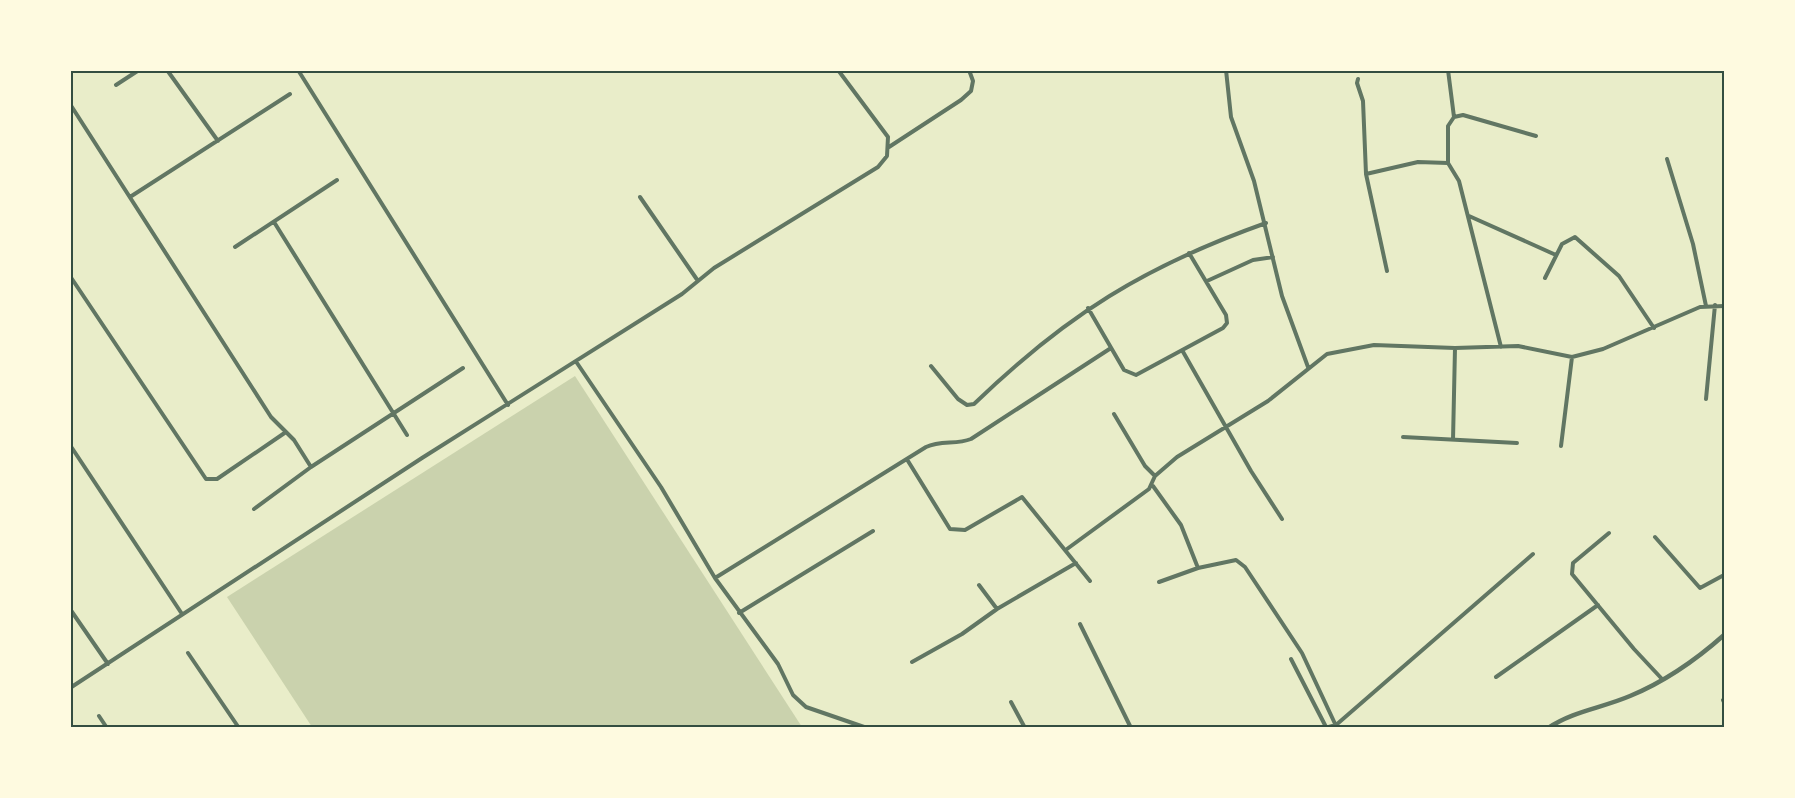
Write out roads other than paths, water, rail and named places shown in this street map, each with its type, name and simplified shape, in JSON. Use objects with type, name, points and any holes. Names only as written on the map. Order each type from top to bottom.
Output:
[{"type":"street","points":[[116,85],[139,70]]},
{"type":"street","points":[[167,70],[218,141]]},
{"type":"street","points":[[298,70],[508,405]]},
{"type":"street","points":[[70,688],[508,405],[577,363],[714,268],[783,227],[812,205],[878,167],[885,161],[889,147],[888,137],[838,70]]},
{"type":"street","points":[[889,147],[966,96],[971,91],[973,81],[969,70]]},
{"type":"street","points":[[1226,70],[1231,117],[1244,149],[1266,223],[1282,296],[1308,367]]},
{"type":"street","points":[[1448,70],[1454,117],[1448,126],[1448,163],[1459,181],[1501,347]]},
{"type":"street","points":[[1358,79],[1363,101],[1366,174],[1387,271]]},
{"type":"street","points":[[70,82],[70,90]]},
{"type":"street","points":[[130,197],[290,94]]},
{"type":"street","points":[[70,104],[266,408],[311,467]]},
{"type":"street","points":[[1454,117],[1463,115],[1485,119],[1536,136]]},
{"type":"street","points":[[1667,159],[1693,244],[1706,306]]},
{"type":"street","points":[[1366,174],[1418,162],[1448,163]]},
{"type":"street","points":[[235,247],[337,180]]},
{"type":"street","points":[[640,197],[698,281]]},
{"type":"street","points":[[1468,216],[1556,255]]},
{"type":"street","points":[[274,222],[407,435]]},
{"type":"street","points":[[931,366],[958,399],[967,405],[974,404],[1006,371],[1088,308],[1132,280],[1189,253],[1266,223]]},
{"type":"street","points":[[1545,278],[1562,244],[1575,237],[1619,276],[1654,328]]},
{"type":"street","points":[[1088,308],[1124,370],[1136,375],[1182,350],[1227,323],[1226,315],[1208,280],[1189,253]]},
{"type":"street","points":[[1208,280],[1253,260],[1273,257]]},
{"type":"street","points":[[70,276],[206,479],[218,479],[286,432]]},
{"type":"street","points":[[1706,399],[1715,305]]},
{"type":"street","points":[[1066,549],[1153,486],[1155,476],[1177,457],[1268,401],[1327,354],[1361,346],[1455,348],[1518,346],[1572,357],[1603,350],[1706,306],[1725,306]]},
{"type":"street","points":[[715,578],[932,445],[971,439],[1111,348]]},
{"type":"street","points":[[1453,440],[1455,348]]},
{"type":"street","points":[[1182,350],[1282,519]]},
{"type":"street","points":[[1561,446],[1572,357]]},
{"type":"street","points":[[577,363],[661,487],[715,578],[778,664],[786,684],[801,703],[815,711],[867,728]]},
{"type":"street","points":[[254,509],[311,467],[463,368]]},
{"type":"street","points":[[1114,414],[1145,466],[1155,476]]},
{"type":"street","points":[[1403,437],[1517,443]]},
{"type":"street","points":[[70,445],[182,614]]},
{"type":"street","points":[[908,460],[950,529],[965,530],[1022,497],[1090,581]]},
{"type":"street","points":[[1153,486],[1181,525],[1198,568]]},
{"type":"street","points":[[739,613],[873,531]]},
{"type":"street","points":[[1609,533],[1570,567],[1572,573],[1662,679]]},
{"type":"street","points":[[1655,537],[1700,588],[1725,575]]},
{"type":"street","points":[[1291,659],[1326,727],[1336,726],[1533,554]]},
{"type":"street","points":[[1159,582],[1198,568],[1236,560],[1241,562],[1302,653],[1336,726]]},
{"type":"street","points":[[912,662],[962,634],[997,609],[1076,563]]},
{"type":"street","points":[[979,585],[997,609]]},
{"type":"street","points":[[1496,677],[1598,605]]},
{"type":"street","points":[[70,609],[108,664]]},
{"type":"street","points":[[1080,624],[1131,728]]},
{"type":"street","points":[[1548,728],[1563,717],[1629,697],[1662,679],[1725,635]]},
{"type":"street","points":[[188,653],[239,728]]},
{"type":"street","points":[[1011,702],[1025,728]]},
{"type":"street","points":[[99,716],[107,728]]}]
